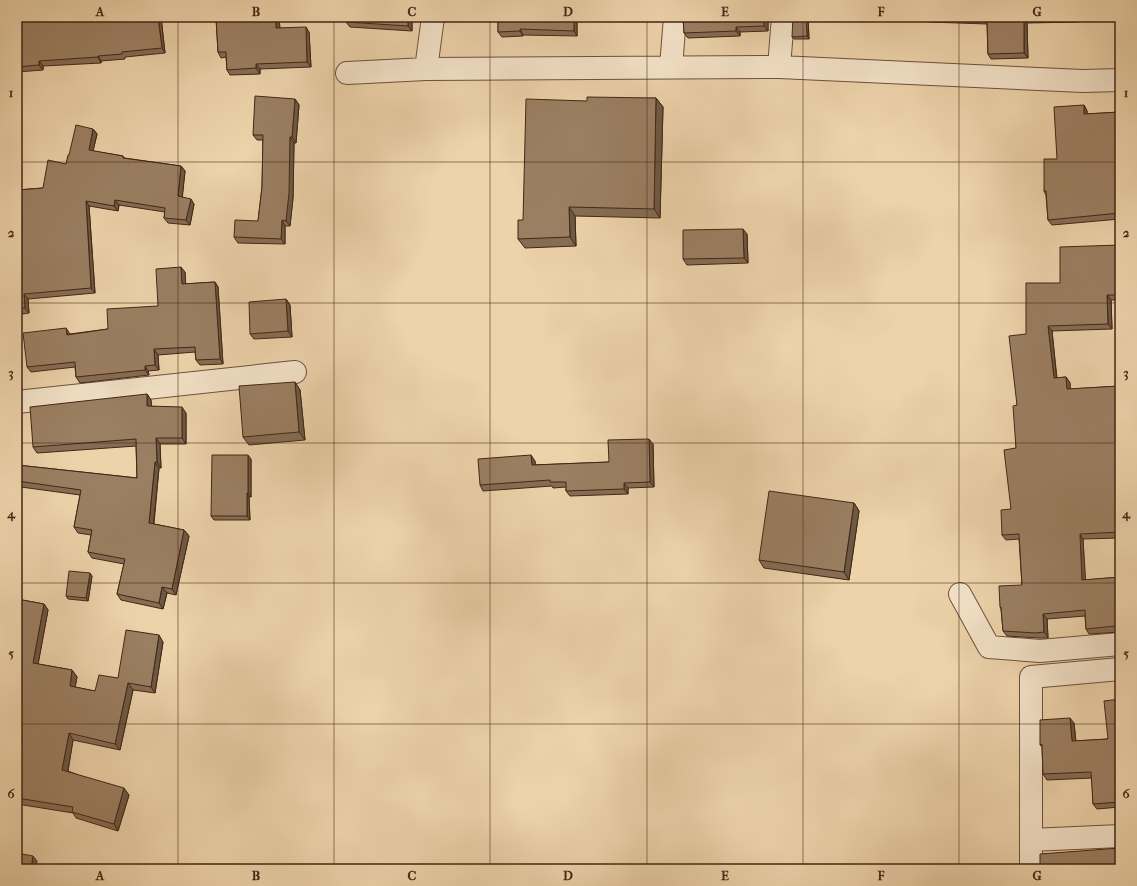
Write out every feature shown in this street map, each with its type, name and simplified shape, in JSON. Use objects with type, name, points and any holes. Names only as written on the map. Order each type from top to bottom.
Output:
[{"type":"street","points":[[426,69],[433,17]]},
{"type":"street","points":[[671,67],[674,17]]},
{"type":"street","points":[[779,67],[783,17]]},
{"type":"street","points":[[347,73],[426,69],[779,67],[1083,81],[1120,80]]},
{"type":"street","points":[[17,402],[295,372]]},
{"type":"street","points":[[960,594],[989,647],[1040,651],[1120,644]]},
{"type":"street","points":[[1031,869],[1031,677],[1120,669]]},
{"type":"street","points":[[1031,840],[1120,836]]},
{"type":"building","points":[[17,17],[158,17],[162,48],[122,52],[122,54],[98,57],[39,61],[39,65],[17,67]]},
{"type":"building","points":[[216,17],[276,17],[276,28],[306,27],[307,62],[256,64],[256,68],[227,70],[226,52],[218,52]]},
{"type":"building","points":[[347,17],[408,17],[408,26],[346,22]]},
{"type":"building","points":[[498,17],[574,17],[574,31],[520,29],[520,31],[498,32]]},
{"type":"building","points":[[683,17],[764,17],[764,26],[736,27],[736,31],[684,33]]},
{"type":"building","points":[[793,17],[806,17],[807,36],[792,37]]},
{"type":"building","points":[[927,17],[1024,17],[1024,53],[988,54],[987,19]]},
{"type":"building","points":[[255,96],[295,99],[292,137],[290,137],[289,193],[286,221],[282,220],[281,239],[234,237],[235,220],[258,221],[262,187],[263,135],[253,135]]},
{"type":"building","points":[[587,97],[656,98],[654,209],[569,207],[570,237],[518,239],[518,220],[523,220],[526,99],[587,101]]},
{"type":"building","points":[[1084,105],[1084,114],[1120,112],[1120,213],[1048,220],[1046,191],[1044,191],[1044,159],[1057,159],[1054,107]]},
{"type":"building","points":[[76,125],[93,129],[89,150],[123,156],[123,158],[181,166],[178,196],[191,199],[186,220],[164,218],[165,208],[115,200],[114,206],[86,201],[91,288],[24,294],[25,308],[17,309],[17,190],[43,188],[48,160],[66,164]]},
{"type":"building","points":[[743,229],[744,258],[683,259],[683,230]]},
{"type":"building","points":[[1120,245],[1120,295],[1107,295],[1108,324],[1048,326],[1054,378],[1066,377],[1067,389],[1120,386],[1120,532],[1080,534],[1082,580],[1120,577],[1120,627],[1115,626],[1086,629],[1085,610],[1043,614],[1044,632],[1003,631],[999,586],[1022,585],[1019,534],[1002,535],[1001,510],[1011,509],[1004,450],[1016,448],[1013,406],[1017,405],[1009,336],[1026,334],[1026,283],[1060,283],[1060,247]]},
{"type":"building","points":[[181,267],[182,284],[215,282],[220,359],[196,360],[195,347],[154,349],[155,365],[145,366],[145,370],[76,377],[75,362],[27,367],[23,333],[66,328],[67,335],[108,329],[107,309],[158,306],[156,269]]},
{"type":"building","points":[[286,299],[288,331],[250,334],[249,302]]},
{"type":"building","points":[[295,382],[299,432],[243,437],[239,386]]},
{"type":"building","points":[[147,394],[147,406],[182,407],[182,438],[156,438],[157,462],[155,462],[149,523],[184,530],[172,589],[162,587],[159,603],[117,594],[125,559],[88,552],[92,530],[74,527],[81,490],[17,481],[17,465],[137,478],[136,439],[33,447],[30,407]]},
{"type":"building","points":[[649,439],[650,482],[624,483],[624,489],[566,491],[566,482],[550,482],[550,480],[480,485],[478,459],[531,455],[532,465],[609,462],[608,440]]},
{"type":"building","points":[[212,455],[248,455],[247,516],[211,516]]},
{"type":"building","points":[[769,491],[854,503],[844,572],[759,560]]},
{"type":"building","points":[[69,571],[90,573],[86,598],[66,596]]},
{"type":"building","points":[[17,599],[44,604],[33,663],[72,670],[70,686],[95,691],[99,675],[118,678],[126,630],[159,635],[151,687],[128,683],[115,744],[69,733],[62,770],[124,788],[114,824],[72,812],[73,807],[17,798]]},
{"type":"building","points":[[1120,699],[1120,802],[1093,804],[1091,772],[1043,774],[1042,744],[1040,745],[1040,720],[1070,718],[1072,741],[1108,739],[1104,701]]},
{"type":"building","points":[[1120,848],[1120,869],[1038,869],[1040,864],[1040,854]]},
{"type":"building","points":[[17,853],[33,856],[31,869],[17,869]]}]
